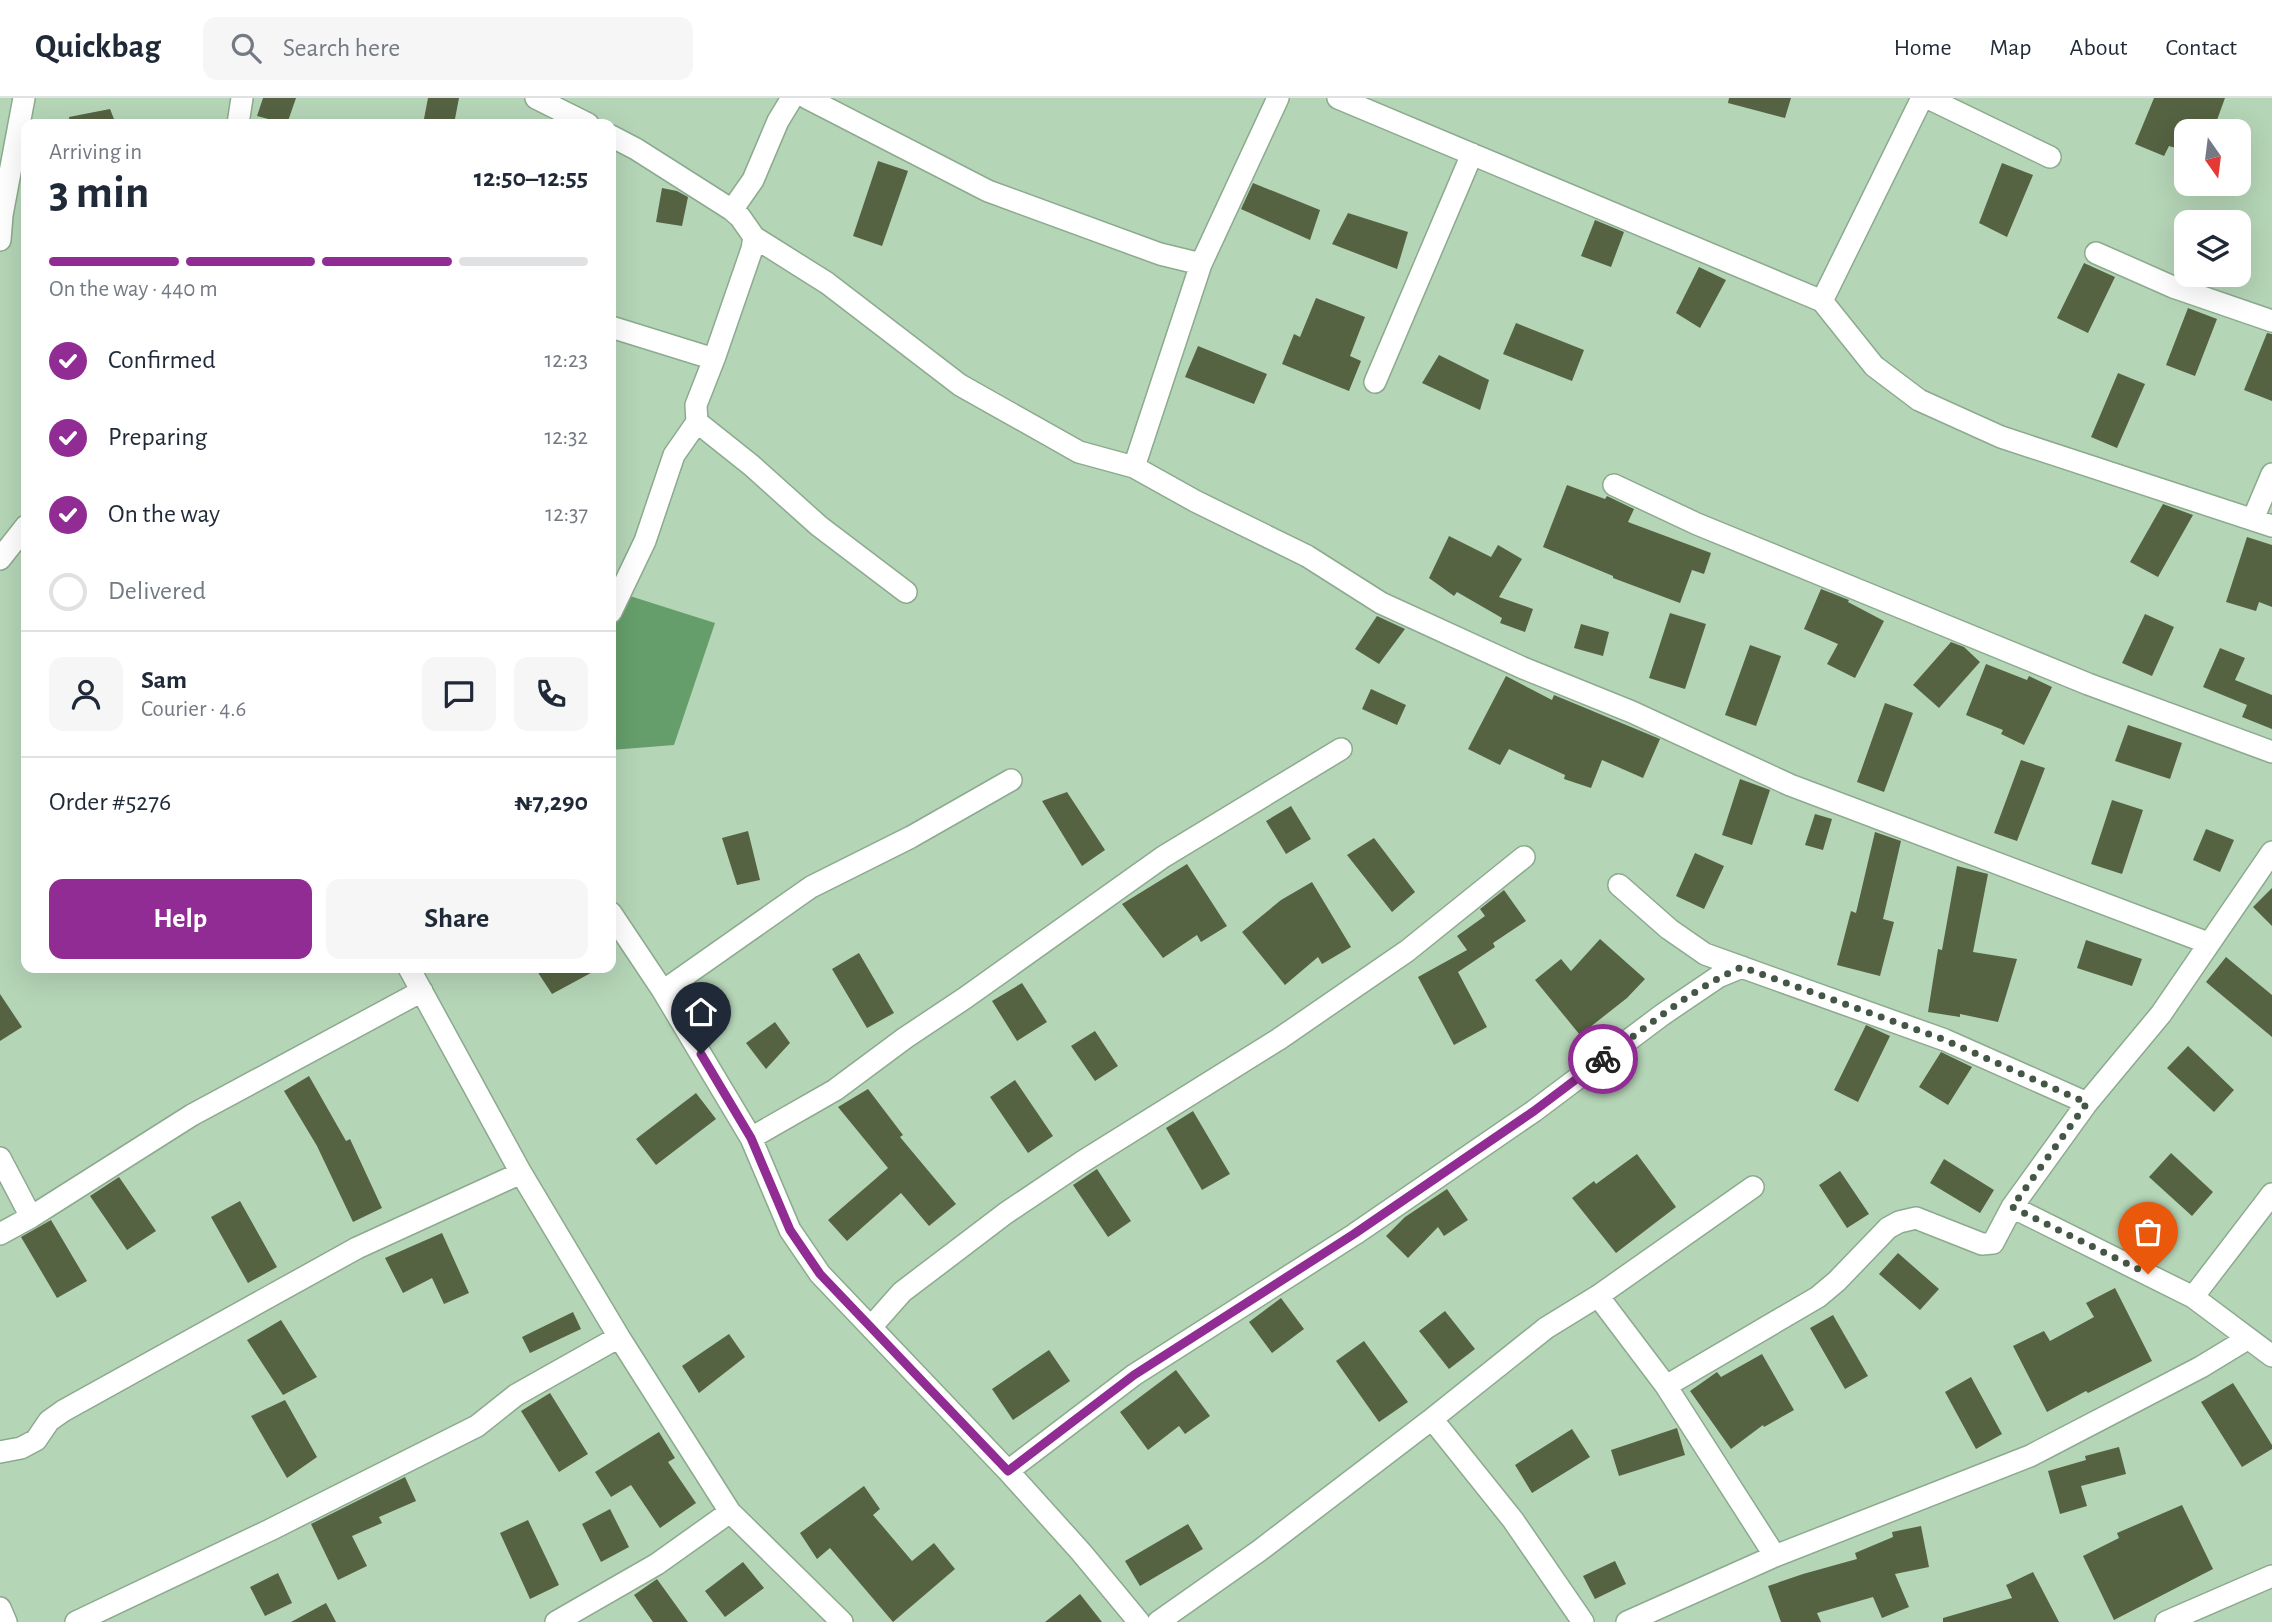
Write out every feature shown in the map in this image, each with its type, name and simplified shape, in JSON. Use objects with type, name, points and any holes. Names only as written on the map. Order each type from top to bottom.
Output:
[{"type":"street","points":[[0,240],[2,215],[24,98]]},
{"type":"street","points":[[239,119],[242,98]]},
{"type":"street","points":[[732,210],[753,180],[778,121],[792,98]]},
{"type":"street","points":[[807,98],[988,191],[1160,254],[1201,264]]},
{"type":"street","points":[[1134,467],[1201,264],[1278,98]]},
{"type":"street","points":[[1338,98],[1822,300],[1874,366],[1919,400],[2001,437],[2263,523],[2272,474]]},
{"type":"street","points":[[1822,300],[1922,98]]},
{"type":"street","points":[[1928,98],[2050,157]]},
{"type":"street","points":[[539,99],[578,119]]},
{"type":"street","points":[[616,139],[732,210],[754,237],[827,283],[960,385],[1079,452],[1134,467],[1195,501],[1307,556],[1381,603],[1523,668],[1632,712],[1790,785],[2208,943]]},
{"type":"street","points":[[1375,382],[1472,154]]},
{"type":"street","points":[[616,601],[645,541],[674,455],[697,422],[696,405],[715,359],[754,237]]},
{"type":"street","points":[[2096,253],[2173,287],[2272,321]]},
{"type":"street","points":[[616,329],[715,359]]},
{"type":"street","points":[[697,422],[751,465],[819,526],[906,592]]},
{"type":"street","points":[[1614,485],[1697,524],[2076,679],[2272,752]]},
{"type":"street","points":[[0,559],[21,532]]},
{"type":"street","points":[[751,1138],[835,1090],[1163,857],[1341,749]]},
{"type":"street","points":[[663,991],[811,887],[911,837],[1011,780]]},
{"type":"street","points":[[1666,1386],[1818,1297],[1888,1228],[1899,1222],[1916,1218],[1982,1244],[1993,1243],[2012,1207],[2087,1103],[2161,1014],[2272,852]]},
{"type":"street","points":[[871,1327],[902,1292],[1006,1213],[1082,1162],[1279,1039],[1407,951],[1524,857]]},
{"type":"street","points":[[1619,885],[1669,929],[1706,954],[1945,1040],[2087,1103]]},
{"type":"street","points":[[616,920],[663,991],[751,1138],[790,1230],[820,1274],[1008,1471],[1082,1552],[1139,1622]]},
{"type":"street","points":[[1008,1471],[1134,1375],[1354,1234],[1534,1111],[1662,1015],[1718,977],[1742,967]]},
{"type":"street","points":[[412,973],[521,1173],[619,1337],[730,1512],[842,1622]]},
{"type":"street","points":[[0,1234],[192,1115],[422,991]]},
{"type":"street","points":[[0,1158],[31,1217]]},
{"type":"street","points":[[0,1452],[21,1448],[36,1440],[49,1421],[64,1411],[357,1248],[521,1173]]},
{"type":"street","points":[[1158,1622],[1259,1551],[1546,1328],[1598,1296],[1753,1187]]},
{"type":"street","points":[[2193,1297],[2272,1194]]},
{"type":"street","points":[[2012,1207],[2193,1297],[2272,1356]]},
{"type":"street","points":[[1598,1296],[1666,1386],[1776,1556]]},
{"type":"street","points":[[76,1622],[270,1530],[477,1426],[516,1395],[619,1337]]},
{"type":"street","points":[[1628,1622],[1776,1556],[2030,1456],[2201,1367],[2247,1339]]},
{"type":"street","points":[[1432,1419],[1513,1520],[1583,1622]]},
{"type":"street","points":[[556,1622],[657,1564],[730,1512]]},
{"type":"street","points":[[2166,1622],[2272,1576]]},
{"type":"street","points":[[0,1608],[6,1622]]},
{"type":"green space","points":[[616,592],[715,623],[674,745],[616,750]]},
{"type":"building","points":[[263,98],[296,98],[289,119],[257,116]]},
{"type":"building","points":[[428,98],[459,98],[455,119],[424,119]]},
{"type":"building","points":[[1729,98],[1791,98],[1785,118],[1728,103]]},
{"type":"building","points":[[2154,98],[2225,98],[2217,119],[2174,119],[2174,147],[2169,146],[2164,156],[2135,144]]},
{"type":"building","points":[[110,109],[114,119],[69,119]]},
{"type":"building","points":[[878,161],[908,171],[882,246],[853,236]]},
{"type":"building","points":[[2002,163],[2033,175],[2007,237],[1979,223]]},
{"type":"building","points":[[1253,183],[1320,210],[1310,240],[1241,209]]},
{"type":"building","points":[[662,188],[688,197],[682,226],[656,222]]},
{"type":"building","points":[[1348,213],[1408,232],[1397,269],[1332,244]]},
{"type":"building","points":[[1595,220],[1624,232],[1611,267],[1581,256]]},
{"type":"building","points":[[2084,263],[2115,277],[2088,333],[2057,318]]},
{"type":"building","points":[[1699,267],[1726,280],[1700,328],[1676,313]]},
{"type":"building","points":[[1316,298],[1365,317],[1350,356],[1361,361],[1349,391],[1282,364],[1294,334],[1300,337]]},
{"type":"building","points":[[2188,308],[2217,319],[2195,376],[2166,365]]},
{"type":"building","points":[[1516,323],[1584,350],[1572,381],[1503,354]]},
{"type":"building","points":[[2267,333],[2272,334],[2272,401],[2244,390]]},
{"type":"building","points":[[1198,346],[1267,374],[1254,404],[1185,377]]},
{"type":"building","points":[[1439,355],[1489,380],[1480,410],[1422,383]]},
{"type":"building","points":[[2118,373],[2145,384],[2117,448],[2091,437]]},
{"type":"building","points":[[1567,485],[1605,499],[1607,496],[1634,509],[1628,522],[1711,553],[1704,574],[1692,570],[1680,603],[1613,578],[1543,547]]},
{"type":"building","points":[[2163,504],[2193,515],[2158,577],[2130,562]]},
{"type":"building","points":[[1449,536],[1491,557],[1498,545],[1522,559],[1499,597],[1533,609],[1525,632],[1500,623],[1502,618],[1457,592],[1454,596],[1429,578]]},
{"type":"building","points":[[2247,537],[2272,545],[2272,607],[2259,602],[2256,611],[2226,602]]},
{"type":"building","points":[[1821,589],[1849,600],[1848,602],[1884,621],[1855,678],[1827,664],[1838,644],[1804,629]]},
{"type":"building","points":[[1670,613],[1706,624],[1685,689],[1649,678]]},
{"type":"building","points":[[2145,614],[2174,627],[2152,676],[2122,663]]},
{"type":"building","points":[[1377,616],[1405,629],[1379,664],[1355,649]]},
{"type":"building","points":[[1581,624],[1609,632],[1603,656],[1574,648]]},
{"type":"building","points":[[1951,642],[1964,647],[1980,662],[1939,708],[1913,685]]},
{"type":"building","points":[[1750,645],[1781,656],[1756,726],[1725,715]]},
{"type":"building","points":[[2220,648],[2245,658],[2235,680],[2272,695],[2272,729],[2242,717],[2247,705],[2203,687]]},
{"type":"building","points":[[1986,664],[2027,680],[2029,676],[2052,687],[2024,745],[2001,734],[2003,730],[1966,715]]},
{"type":"building","points":[[1506,676],[1552,700],[1554,695],[1660,739],[1643,778],[1602,760],[1591,788],[1564,779],[1565,775],[1509,749],[1500,765],[1468,749]]},
{"type":"building","points":[[1371,689],[1406,705],[1397,725],[1362,709]]},
{"type":"building","points":[[1885,703],[1913,713],[1884,792],[1857,782]]},
{"type":"building","points":[[2128,725],[2182,743],[2170,779],[2115,761]]},
{"type":"building","points":[[2021,760],[2045,768],[2017,841],[1994,833]]},
{"type":"building","points":[[1740,779],[1770,790],[1752,845],[1722,835]]},
{"type":"building","points":[[1067,792],[1105,850],[1082,866],[1042,801]]},
{"type":"building","points":[[2112,800],[2143,810],[2122,874],[2091,864]]},
{"type":"building","points":[[1291,806],[1311,839],[1286,854],[1266,821]]},
{"type":"building","points":[[1815,814],[1832,819],[1823,850],[1805,845]]},
{"type":"building","points":[[2206,829],[2234,840],[2220,872],[2193,860]]},
{"type":"building","points":[[748,831],[760,880],[737,885],[722,838]]},
{"type":"building","points":[[1875,832],[1901,841],[1883,919],[1894,922],[1880,976],[1837,965],[1851,911],[1856,913]]},
{"type":"building","points":[[1374,838],[1415,892],[1392,912],[1347,855]]},
{"type":"building","points":[[1695,853],[1724,866],[1704,909],[1676,896]]},
{"type":"building","points":[[1187,864],[1227,926],[1201,942],[1197,935],[1163,958],[1122,904]]},
{"type":"building","points":[[1957,866],[1988,874],[1973,952],[2017,959],[1998,1022],[1960,1014],[1960,1017],[1928,1012],[1938,949],[1942,950]]},
{"type":"building","points":[[1312,882],[1351,947],[1322,964],[1318,957],[1285,985],[1242,932],[1281,900]]},
{"type":"building","points":[[2272,888],[2272,926],[2253,907]]},
{"type":"building","points":[[1504,890],[1526,921],[1493,943],[1495,947],[1458,972],[1487,1027],[1454,1045],[1418,977],[1467,950],[1457,936],[1485,916],[1480,909]]},
{"type":"building","points":[[1600,939],[1645,979],[1627,998],[1580,1035],[1535,980],[1561,959],[1571,971]]},
{"type":"building","points":[[2086,940],[2142,959],[2132,986],[2077,968]]},
{"type":"building","points":[[859,953],[894,1013],[867,1028],[832,969]]},
{"type":"building","points":[[2226,957],[2272,995],[2272,1037],[2206,982]]},
{"type":"building","points":[[538,973],[591,973],[552,994]]},
{"type":"building","points":[[1022,983],[1047,1022],[1017,1041],[992,1001]]},
{"type":"building","points":[[0,994],[22,1027],[0,1041]]},
{"type":"building","points":[[775,1022],[790,1043],[766,1069],[746,1043]]},
{"type":"building","points":[[1866,1025],[1890,1036],[1858,1102],[1834,1090]]},
{"type":"building","points":[[1095,1031],[1118,1066],[1095,1081],[1071,1046]]},
{"type":"building","points":[[2188,1046],[2234,1090],[2214,1112],[2167,1068]]},
{"type":"building","points":[[1941,1052],[1972,1067],[1948,1105],[1919,1087]]},
{"type":"building","points":[[309,1076],[346,1141],[350,1139],[382,1208],[353,1222],[317,1146],[284,1091]]},
{"type":"building","points":[[1015,1080],[1053,1136],[1028,1153],[990,1097]]},
{"type":"building","points":[[868,1089],[903,1135],[900,1137],[956,1204],[929,1226],[901,1193],[847,1241],[828,1220],[888,1168],[838,1107]]},
{"type":"building","points":[[696,1093],[716,1119],[656,1165],[636,1139]]},
{"type":"building","points":[[1193,1111],[1230,1174],[1202,1190],[1166,1128]]},
{"type":"building","points":[[2171,1153],[2213,1192],[2192,1216],[2149,1177]]},
{"type":"building","points":[[1637,1154],[1676,1207],[1616,1253],[1572,1198]]},
{"type":"building","points":[[1944,1159],[1994,1190],[1980,1213],[1930,1183]]},
{"type":"building","points":[[1097,1169],[1131,1221],[1108,1237],[1073,1185]]},
{"type":"building","points":[[1840,1171],[1869,1214],[1847,1228],[1819,1185]]},
{"type":"building","points":[[119,1177],[156,1231],[127,1250],[90,1196]]},
{"type":"building","points":[[1447,1189],[1468,1220],[1444,1236],[1438,1227],[1408,1258],[1386,1236],[1405,1217]]},
{"type":"building","points":[[240,1201],[277,1267],[248,1283],[211,1217]]},
{"type":"building","points":[[51,1220],[87,1281],[57,1298],[21,1237]]},
{"type":"building","points":[[442,1233],[469,1293],[444,1304],[432,1278],[403,1293],[385,1258]]},
{"type":"building","points":[[1898,1253],[1939,1289],[1920,1310],[1879,1274]]},
{"type":"building","points":[[2115,1288],[2152,1361],[2047,1412],[2013,1346],[2044,1331],[2050,1341],[2094,1317],[2086,1303]]},
{"type":"building","points":[[1281,1298],[1304,1329],[1272,1353],[1249,1322]]},
{"type":"building","points":[[1445,1311],[1475,1349],[1449,1369],[1419,1331]]},
{"type":"building","points":[[573,1312],[581,1329],[530,1353],[522,1337]]},
{"type":"building","points":[[1833,1315],[1868,1376],[1845,1389],[1810,1328]]},
{"type":"building","points":[[281,1320],[317,1377],[283,1395],[247,1340]]},
{"type":"building","points":[[729,1334],[745,1357],[699,1393],[682,1366]]},
{"type":"building","points":[[1364,1341],[1408,1402],[1379,1422],[1336,1361]]},
{"type":"building","points":[[1049,1350],[1070,1381],[1013,1420],[992,1389]]},
{"type":"building","points":[[1762,1354],[1794,1410],[1764,1427],[1763,1425],[1731,1449],[1690,1391],[1717,1372],[1721,1377]]},
{"type":"building","points":[[1176,1370],[1210,1416],[1185,1434],[1179,1426],[1148,1450],[1120,1412]]},
{"type":"building","points":[[1971,1377],[2002,1434],[1976,1449],[1945,1392]]},
{"type":"building","points":[[2233,1383],[2272,1445],[2272,1449],[2242,1467],[2201,1402]]},
{"type":"building","points":[[550,1393],[588,1454],[559,1472],[521,1411]]},
{"type":"building","points":[[285,1400],[317,1457],[287,1478],[251,1416]]},
{"type":"building","points":[[1677,1428],[1685,1455],[1619,1476],[1611,1450]]},
{"type":"building","points":[[1572,1429],[1590,1457],[1532,1493],[1515,1465]]},
{"type":"building","points":[[659,1432],[675,1458],[668,1462],[696,1503],[660,1528],[631,1485],[611,1497],[595,1472]]},
{"type":"building","points":[[2119,1447],[2126,1474],[2081,1486],[2087,1506],[2060,1514],[2048,1471],[2086,1460],[2085,1456]]},
{"type":"building","points":[[405,1477],[416,1501],[379,1517],[382,1523],[352,1536],[367,1566],[338,1580],[311,1524]]},
{"type":"building","points":[[864,1486],[880,1509],[873,1515],[912,1561],[934,1543],[955,1569],[893,1622],[830,1548],[817,1559],[800,1533]]},
{"type":"building","points":[[2182,1505],[2213,1569],[2114,1620],[2083,1556],[2119,1538],[2117,1533]]},
{"type":"building","points":[[610,1509],[629,1547],[601,1562],[582,1524]]},
{"type":"building","points":[[528,1520],[559,1585],[530,1599],[500,1533]]},
{"type":"building","points":[[1188,1524],[1203,1549],[1140,1586],[1125,1561]]},
{"type":"building","points":[[1921,1526],[1929,1567],[1895,1574],[1909,1607],[1882,1618],[1873,1597],[1817,1613],[1821,1622],[1781,1622],[1768,1586],[1857,1559],[1855,1553],[1893,1537],[1892,1532]]},
{"type":"building","points":[[1615,1561],[1626,1584],[1595,1599],[1583,1576]]},
{"type":"building","points":[[743,1562],[764,1588],[725,1617],[705,1591]]},
{"type":"building","points":[[2033,1572],[2059,1622],[1943,1622],[1943,1618],[2012,1598],[2006,1585]]},
{"type":"building","points":[[278,1573],[292,1603],[265,1616],[250,1587]]},
{"type":"building","points":[[657,1579],[688,1622],[653,1622],[634,1595]]},
{"type":"building","points":[[1080,1594],[1102,1622],[1045,1622]]},
{"type":"building","points":[[326,1603],[336,1622],[291,1622]]},
{"type":"way so far","points":[[1603,1059],[1718,977],[1742,967],[1945,1040],[2087,1103],[2012,1207],[2148,1274]]},
{"type":"route","points":[[701,1054],[751,1138],[790,1230],[820,1274],[1008,1471],[1134,1375],[1354,1234],[1534,1111],[1603,1059]]}]
